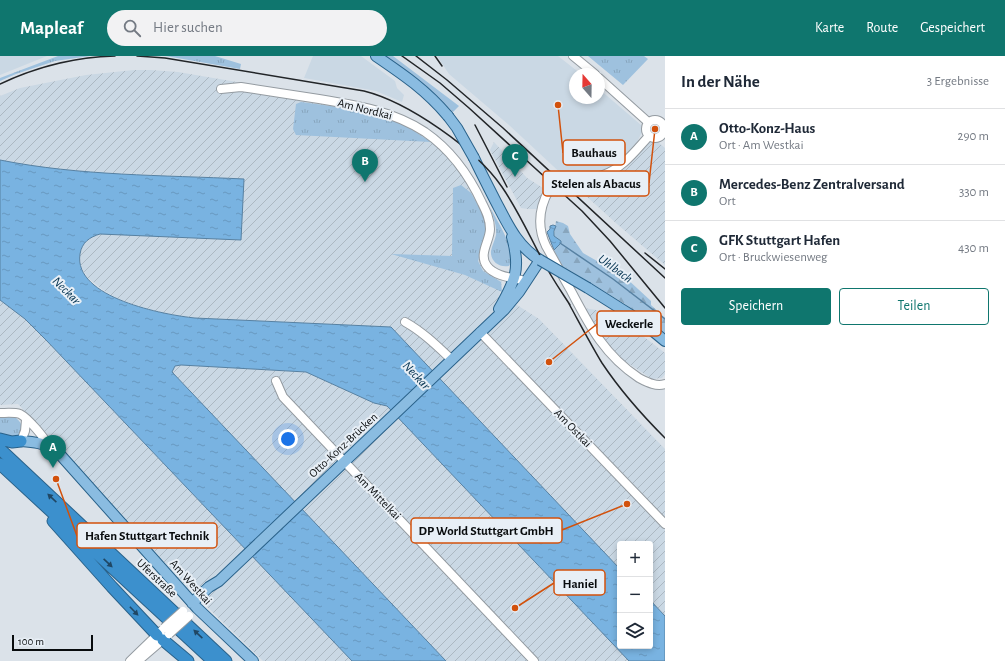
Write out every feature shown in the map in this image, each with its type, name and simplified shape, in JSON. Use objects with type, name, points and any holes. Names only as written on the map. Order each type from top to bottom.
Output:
[{"type":"highway","points":[[0,439],[12,442],[21,441]]},
{"type":"highway","name":"Uferstraße","points":[[0,449],[226,661]]},
{"type":"highway","name":"Uferstraße","points":[[0,464],[213,661]]},
{"type":"highway","points":[[38,499],[41,508],[112,587],[163,634],[188,661]]},
{"type":"main road","points":[[376,56],[417,84],[434,99],[448,116],[467,145],[511,232],[524,249],[622,308],[665,341]]},
{"type":"main road","points":[[511,232],[516,250],[516,273]]},
{"type":"main road","points":[[516,273],[521,264],[537,258]]},
{"type":"main road","name":"Otto-Konz-Brücken","points":[[194,605],[209,587],[235,566],[483,330],[526,281],[537,258]]},
{"type":"main road","name":"Otto-Konz-Brücken","points":[[505,305],[516,273]]},
{"type":"main road","points":[[21,441],[48,445]]},
{"type":"main road","name":"Am Westkai","points":[[48,445],[56,450],[194,605],[253,661]]},
{"type":"street","points":[[573,56],[588,68]]},
{"type":"street","points":[[605,83],[648,122]]},
{"type":"street","name":"Am Nordkai","points":[[221,88],[241,87],[369,108],[397,117],[425,132],[452,156],[474,186],[485,210],[489,224],[489,234],[483,255],[484,261],[488,267],[497,273],[516,273],[526,281]]},
{"type":"street","points":[[648,122],[654,120],[661,122],[664,128],[663,136],[656,138],[649,136]]},
{"type":"street","points":[[648,122],[646,129],[649,136]]},
{"type":"street","points":[[649,136],[633,154],[613,170],[603,175],[572,182],[549,190],[544,199],[540,228],[541,236],[546,246],[590,328],[602,345],[620,364],[644,380],[655,385],[665,384]]},
{"type":"street","points":[[405,322],[426,335],[449,363]]},
{"type":"street","name":"Am Ostkai","points":[[483,330],[665,524]]},
{"type":"street","name":"Am Mittelkai","points":[[276,380],[283,397],[534,661]]},
{"type":"street","name":"Am Westkai","points":[[0,413],[18,414],[46,440],[48,445]]},
{"type":"street","points":[[21,441],[25,431],[26,420]]},
{"type":"street","name":"Otto-Konz-Brücken","points":[[130,661],[148,648],[194,605]]},
{"type":"street","name":"Otto-Konz-Brücken","points":[[138,661],[148,648]]},
{"type":"shaded area","points":[[0,56],[47,56],[0,75]]},
{"type":"shaded area","points":[[313,56],[361,56],[395,81],[397,88],[404,95],[402,102],[376,91],[304,78]]},
{"type":"shaded area","points":[[437,56],[558,56],[573,68],[569,68],[569,104],[605,104],[605,94],[641,125],[642,132],[637,142],[621,160],[605,170],[567,179],[509,125],[449,74]]},
{"type":"shaded area","points":[[134,70],[178,72],[361,103],[381,107],[412,120],[432,132],[444,142],[472,175],[491,220],[487,255],[491,265],[498,270],[504,271],[499,297],[517,305],[539,319],[665,449],[665,616],[653,603],[653,541],[617,541],[617,566],[391,327],[195,318],[168,315],[145,309],[118,299],[103,290],[88,278],[81,267],[80,255],[83,246],[91,237],[100,234],[127,234],[244,179],[68,171],[27,166],[0,160],[0,96],[20,88],[86,75]]},
{"type":"shaded area","points":[[651,140],[658,142],[665,148],[665,265],[585,195],[627,167]]},
{"type":"shaded area","points":[[494,142],[527,178],[543,188],[537,209],[521,208],[490,150]]},
{"type":"shaded area","points":[[0,300],[25,319],[46,340],[352,661],[263,661],[188,588],[18,404],[0,405]]},
{"type":"shaded area","points":[[583,308],[603,311],[635,330],[665,353],[665,374],[662,378],[652,379],[623,360],[603,340]]},
{"type":"shaded area","points":[[175,366],[306,372],[374,403],[387,406],[629,661],[446,661],[172,372]]},
{"type":"green space","points":[[58,56],[90,56],[55,61],[0,81],[0,78]]},
{"type":"green space","points":[[166,56],[215,56],[241,64],[240,69]]},
{"type":"green space","points":[[384,56],[393,56],[459,106],[453,112],[432,92],[405,70]]},
{"type":"green space","points":[[588,56],[644,56],[648,59],[623,85],[605,70],[605,68],[602,68]]},
{"type":"green space","points":[[301,102],[360,110],[403,124],[431,142],[296,135],[293,129],[296,104]]},
{"type":"green space","points":[[461,185],[471,193],[483,214],[487,229],[478,261],[483,271],[501,282],[502,292],[465,275],[391,254],[452,256],[453,188]]},
{"type":"green space","points":[[490,207],[506,236],[509,245],[511,260],[509,266],[499,265],[494,261],[491,255],[496,237],[496,228]]},
{"type":"green space","points":[[556,221],[568,226],[570,234],[583,253],[625,277],[651,301],[651,305],[665,318],[665,334],[625,304],[561,265],[554,250],[561,243],[554,236]]},
{"type":"green space","points":[[0,417],[15,417],[21,425],[20,435],[11,439],[0,437]]},
{"type":"water","name":"Neckar","points":[[0,160],[91,172],[244,179],[241,240],[100,234],[90,238],[83,246],[80,254],[82,269],[91,282],[105,293],[144,308],[163,313],[195,318],[391,327],[617,566],[617,648],[387,406],[374,403],[306,372],[181,365],[175,366],[172,372],[446,661],[352,661],[46,340],[25,319],[0,300]]},
{"type":"water","points":[[550,226],[556,226],[554,236],[561,241],[561,243],[554,250],[547,232],[550,229]]},
{"type":"water","points":[[653,603],[665,616],[665,661],[629,661],[618,649],[653,649]]},
{"type":"waterway","name":"Uhlbach","points":[[560,243],[613,279],[665,319]]},
{"type":"railway","points":[[0,84],[27,73],[56,64],[85,58],[115,56]]},
{"type":"railway","points":[[137,56],[165,58],[364,91],[400,105],[420,116],[459,143],[490,172],[502,187],[519,214],[549,273],[570,305]]},
{"type":"railway","points":[[402,56],[440,83],[582,211],[610,241],[665,308]]},
{"type":"railway","points":[[416,56],[447,80],[503,128],[665,278]]},
{"type":"railway","points":[[435,56],[442,66]]},
{"type":"railway","points":[[475,125],[507,187]]},
{"type":"railway","points":[[645,253],[665,269]]},
{"type":"railway","points":[[568,302],[602,363],[616,383],[665,438]]},
{"type":"place","name":"Bauhaus","points":[[558,105]]},
{"type":"place","name":"Stelen als Abacus","points":[[655,129]]},
{"type":"place","name":"GFK Stuttgart Hafen","points":[[515,177]]},
{"type":"place","name":"Mercedes-Benz Zentralversand","points":[[365,182]]},
{"type":"place","name":"Weckerle","points":[[549,362]]},
{"type":"place","name":"Otto-Konz-Haus","points":[[53,468]]},
{"type":"place","name":"Hafen Stuttgart Technik","points":[[56,479]]},
{"type":"place","name":"DP World Stuttgart GmbH","points":[[627,504]]},
{"type":"place","name":"Haniel","points":[[515,608]]}]
